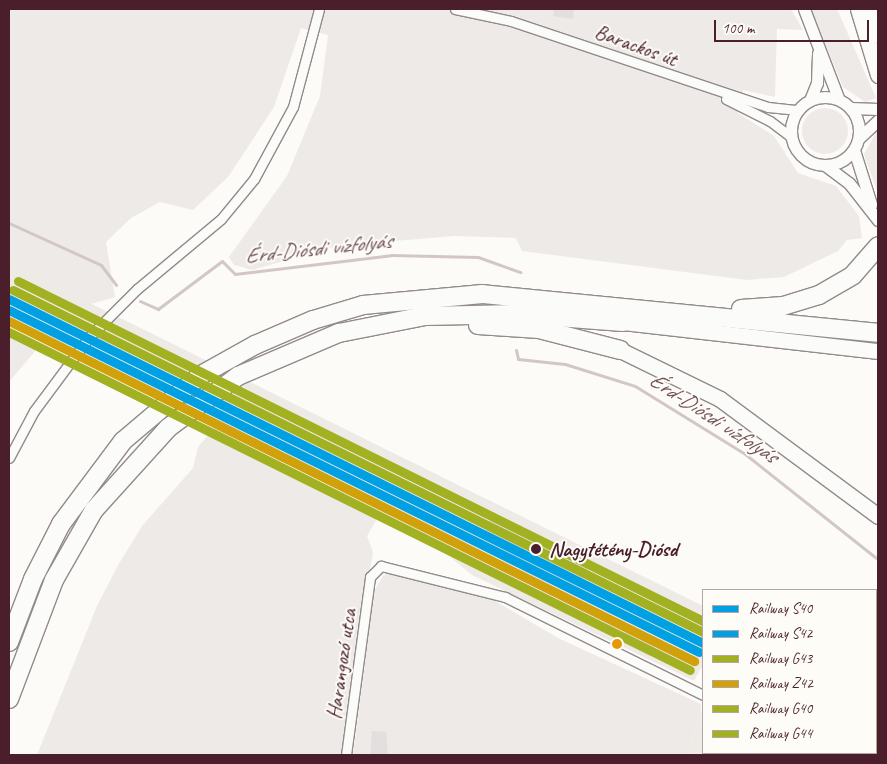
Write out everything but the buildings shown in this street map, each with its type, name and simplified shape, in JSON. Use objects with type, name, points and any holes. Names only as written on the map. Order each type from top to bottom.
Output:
[{"type":"highway","points":[[858,9],[876,69]]},
{"type":"highway","points":[[868,9],[878,35]]},
{"type":"highway","points":[[668,310],[752,310],[804,302],[843,282],[867,261],[878,246]]},
{"type":"highway","points":[[9,642],[33,579],[61,524],[123,441],[201,375],[289,330],[363,305],[460,294],[668,310],[878,333]]},
{"type":"highway","points":[[9,699],[66,556],[104,496],[140,454],[214,391],[299,346],[383,322],[481,314],[623,322],[878,351]]},
{"type":"highway","points":[[383,322],[539,329],[620,350],[714,395],[878,516]]},
{"type":"street","points":[[9,458],[54,382],[138,289],[221,219],[266,160],[294,106],[319,9]]},
{"type":"street","name":"Barackos út","points":[[455,9],[511,21],[689,83],[768,107],[798,110]]},
{"type":"street","points":[[804,9],[839,100],[850,108],[858,124],[859,138]]},
{"type":"street","points":[[815,36],[819,67],[810,100],[798,110],[791,137],[803,157],[826,165],[838,172],[877,218]]},
{"type":"street","name":"Barackos út","points":[[689,83],[749,110],[791,137]]},
{"type":"street","points":[[810,100],[839,100]]},
{"type":"street","points":[[850,108],[878,109]]},
{"type":"street","points":[[826,165],[839,162],[854,150],[859,138],[878,120]]},
{"type":"street","points":[[854,150],[877,218]]},
{"type":"street","name":"Harangozó utca","points":[[346,755],[370,577],[381,566],[389,566],[482,588],[702,695]]},
{"type":"shaded area","points":[[9,9],[791,9],[803,30],[777,29],[775,97],[743,90],[738,113],[774,136],[798,173],[836,186],[859,216],[862,238],[847,240],[838,251],[784,277],[747,280],[522,251],[516,238],[454,236],[336,246],[252,270],[234,265],[229,257],[287,176],[320,96],[328,35],[301,28],[274,107],[228,177],[193,210],[160,202],[131,218],[106,242],[115,297],[91,304],[9,263]]},
{"type":"shaded area","points":[[811,9],[837,9],[876,98],[865,102],[843,87]]},
{"type":"shaded area","points":[[830,108],[842,114],[847,122],[847,140],[842,148],[834,153],[820,154],[808,148],[803,140],[802,126],[808,114],[816,109]]},
{"type":"shaded area","points":[[878,129],[878,194],[864,154]]},
{"type":"shaded area","points":[[9,263],[702,606],[702,667],[694,681],[472,575],[417,530],[9,323]]},
{"type":"shaded area","points":[[9,337],[34,343],[37,349],[9,382]]},
{"type":"shaded area","points":[[217,425],[279,469],[377,519],[367,536],[373,552],[341,755],[37,755],[97,606],[117,567],[142,526],[193,468],[198,447]]},
{"type":"shaded area","points":[[394,571],[490,598],[558,638],[701,704],[689,755],[353,755],[374,591],[383,576]]},
{"type":"shaded area","points":[[701,704],[702,754],[788,755],[689,755]]},
{"type":"waterway","name":"Érd-Diósdi vízfolyás","points":[[9,223],[101,265],[116,285]]},
{"type":"waterway","name":"Érd-Diósdi vízfolyás","points":[[140,301],[158,309],[222,261],[235,274],[391,255],[478,257],[520,272]]},
{"type":"waterway","name":"Érd-Diósdi vízfolyás","points":[[516,350],[518,359],[565,364],[635,386],[745,454],[876,558]]},
{"type":"rail line","name":"G40","points":[[18,281],[702,621]]},
{"type":"rail line","name":"G43","points":[[13,290],[702,632]]},
{"type":"rail line","name":"S40","points":[[9,299],[702,643]]},
{"type":"rail line","name":"S42","points":[[9,310],[699,652]]},
{"type":"rail line","name":"Z42","points":[[9,321],[694,661]]},
{"type":"rail line","name":"G44","points":[[9,332],[690,670]]},
{"type":"place","name":"Nagytétény-Diósd","points":[[536,549]]}]
